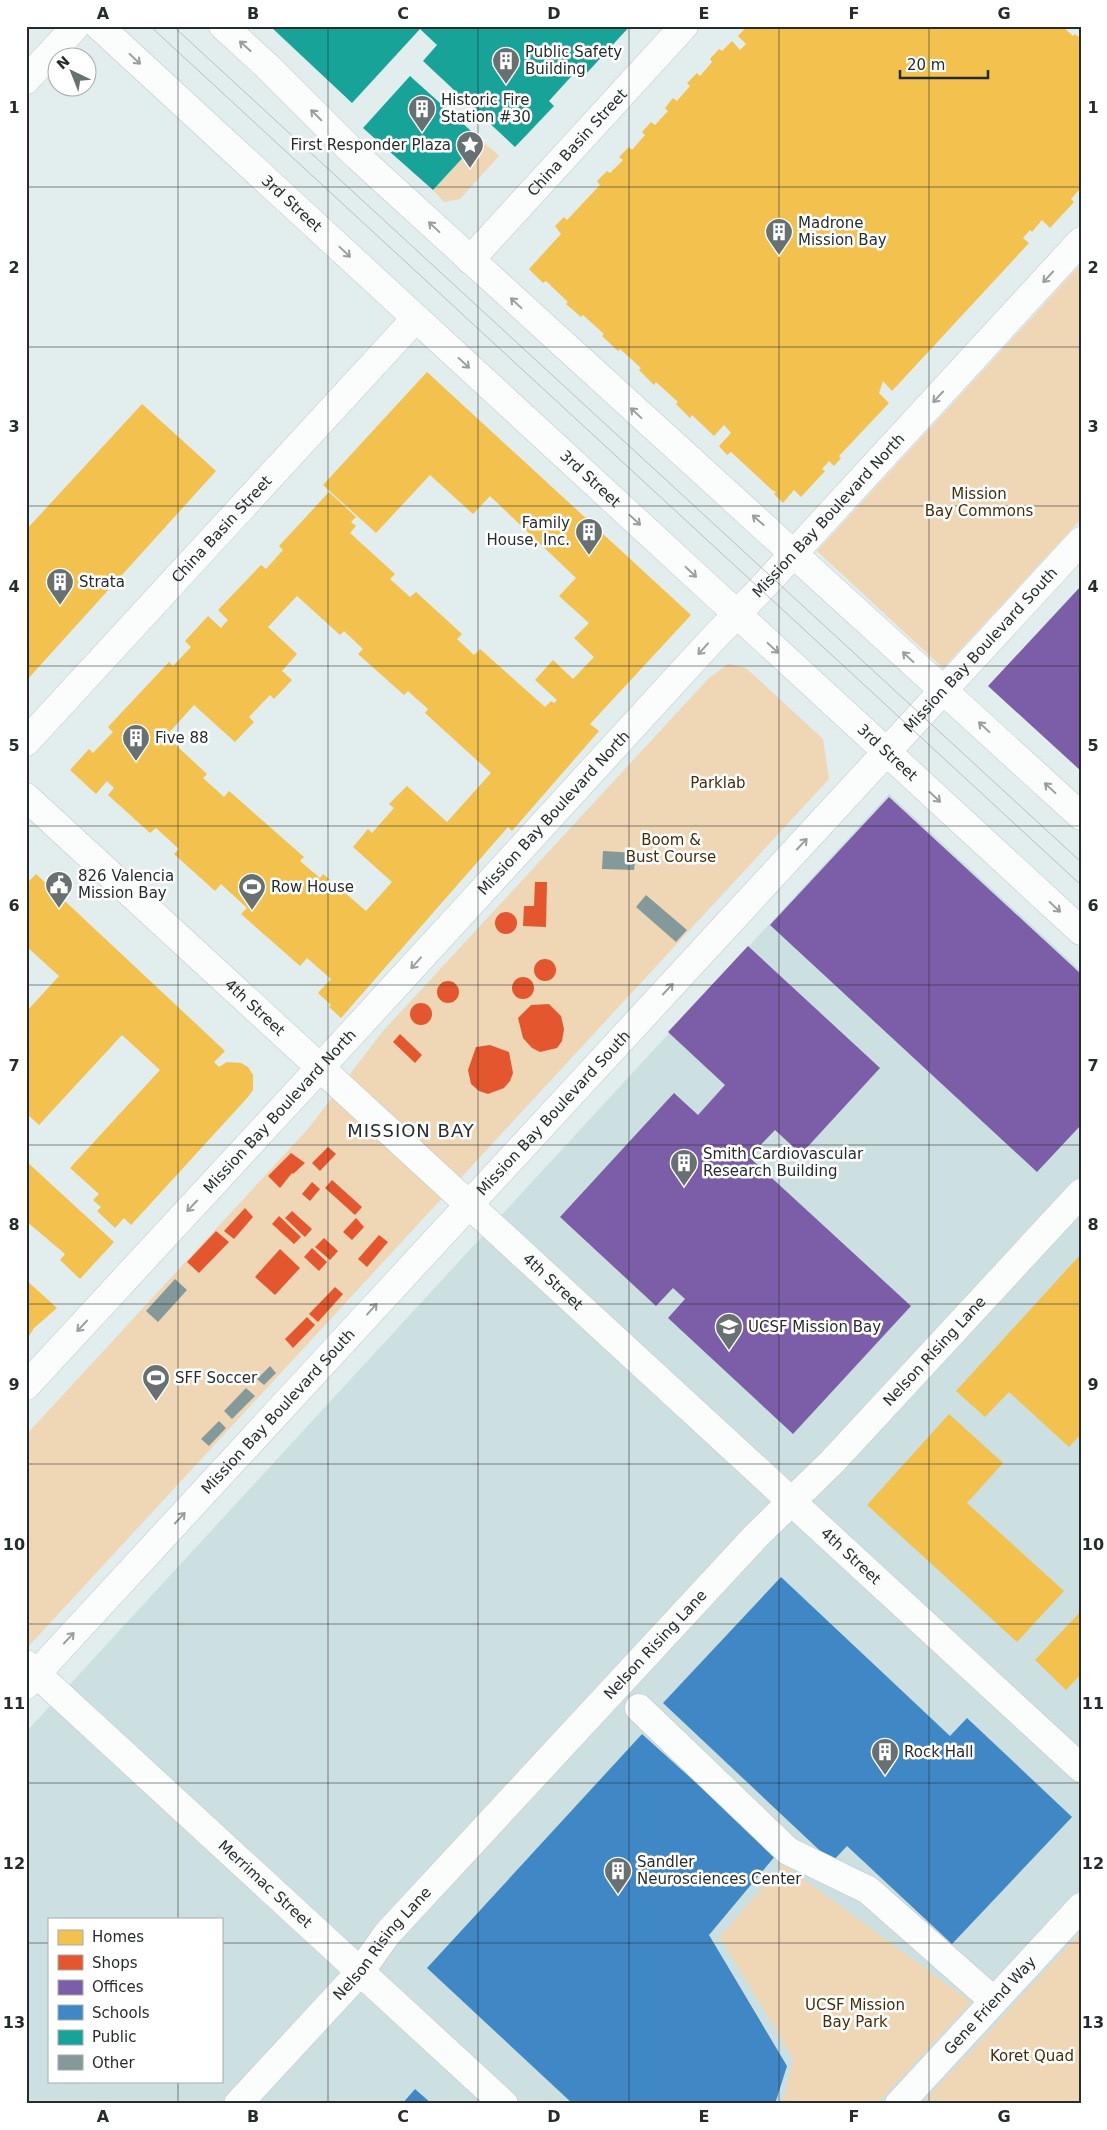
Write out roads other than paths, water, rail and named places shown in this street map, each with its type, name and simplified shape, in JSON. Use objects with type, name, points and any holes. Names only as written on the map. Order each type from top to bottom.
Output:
[{"type":"street","points":[[26,80],[76,26]]},
{"type":"street","name":"3rd Street","points":[[99,26],[1081,931]]},
{"type":"street","points":[[223,26],[267,66],[356,155],[470,260],[1081,816]]},
{"type":"street","name":"China Basin Street","points":[[470,260],[684,26]]},
{"type":"street","name":"Mission Bay Boulevard North","points":[[26,1386],[1081,241]]},
{"type":"street","name":"China Basin Street","points":[[26,742],[416,318]]},
{"type":"street","name":"Mission Bay Boulevard South","points":[[30,1674],[469,1205],[1081,541]]},
{"type":"street","name":"4th Street","points":[[26,797],[1081,1768]]},
{"type":"street","name":"Nelson Rising Lane","points":[[238,2104],[360,1972],[387,1934],[756,1536],[832,1462],[1081,1192]]},
{"type":"street","name":"Merrimac Street","points":[[30,1674],[504,2104]]},
{"type":"street","points":[[639,1708],[788,1851],[868,1890],[994,2001]]},
{"type":"street","name":"Gene Friend Way","points":[[899,2104],[1081,1906]]},
{"type":"tram line","points":[[150,26],[1081,885]]},
{"type":"tram line","points":[[173,26],[1081,862]]},
{"type":"place","name":"Public Safety Building","points":[[506,85]]},
{"type":"place","name":"Historic Fire Station #30","points":[[422,133]]},
{"type":"place","name":"First Responder Plaza","points":[[470,169]]},
{"type":"place","name":"Madrone Mission Bay","points":[[779,256]]},
{"type":"place","name":"Family House, Inc.","points":[[589,556]]},
{"type":"place","name":"Strata","points":[[60,606]]},
{"type":"place","name":"Five 88","points":[[136,762]]},
{"type":"place","name":"826 Valencia Mission Bay","points":[[59,909]]},
{"type":"place","name":"Row House","points":[[252,911]]},
{"type":"place","name":"Smith Cardiovascular Research Building","points":[[684,1187]]},
{"type":"place","name":"UCSF Mission Bay","points":[[729,1351]]},
{"type":"place","name":"SFF Soccer","points":[[156,1402]]},
{"type":"place","name":"Rock Hall","points":[[885,1776]]},
{"type":"place","name":"Sandler Neurosciences Center","points":[[618,1895]]},
{"type":"district","name":"MISSION BAY","points":[[411,1131]]},
{"type":"park label","name":"Mission Bay Commons","points":[[979,502]]},
{"type":"park label","name":"Parklab","points":[[718,783]]},
{"type":"park label","name":"Boom & Bust Course","points":[[671,848]]},
{"type":"park label","name":"UCSF Mission Bay Park","points":[[855,2014]]},
{"type":"park label","name":"Koret Quad","points":[[1032,2056]]}]
